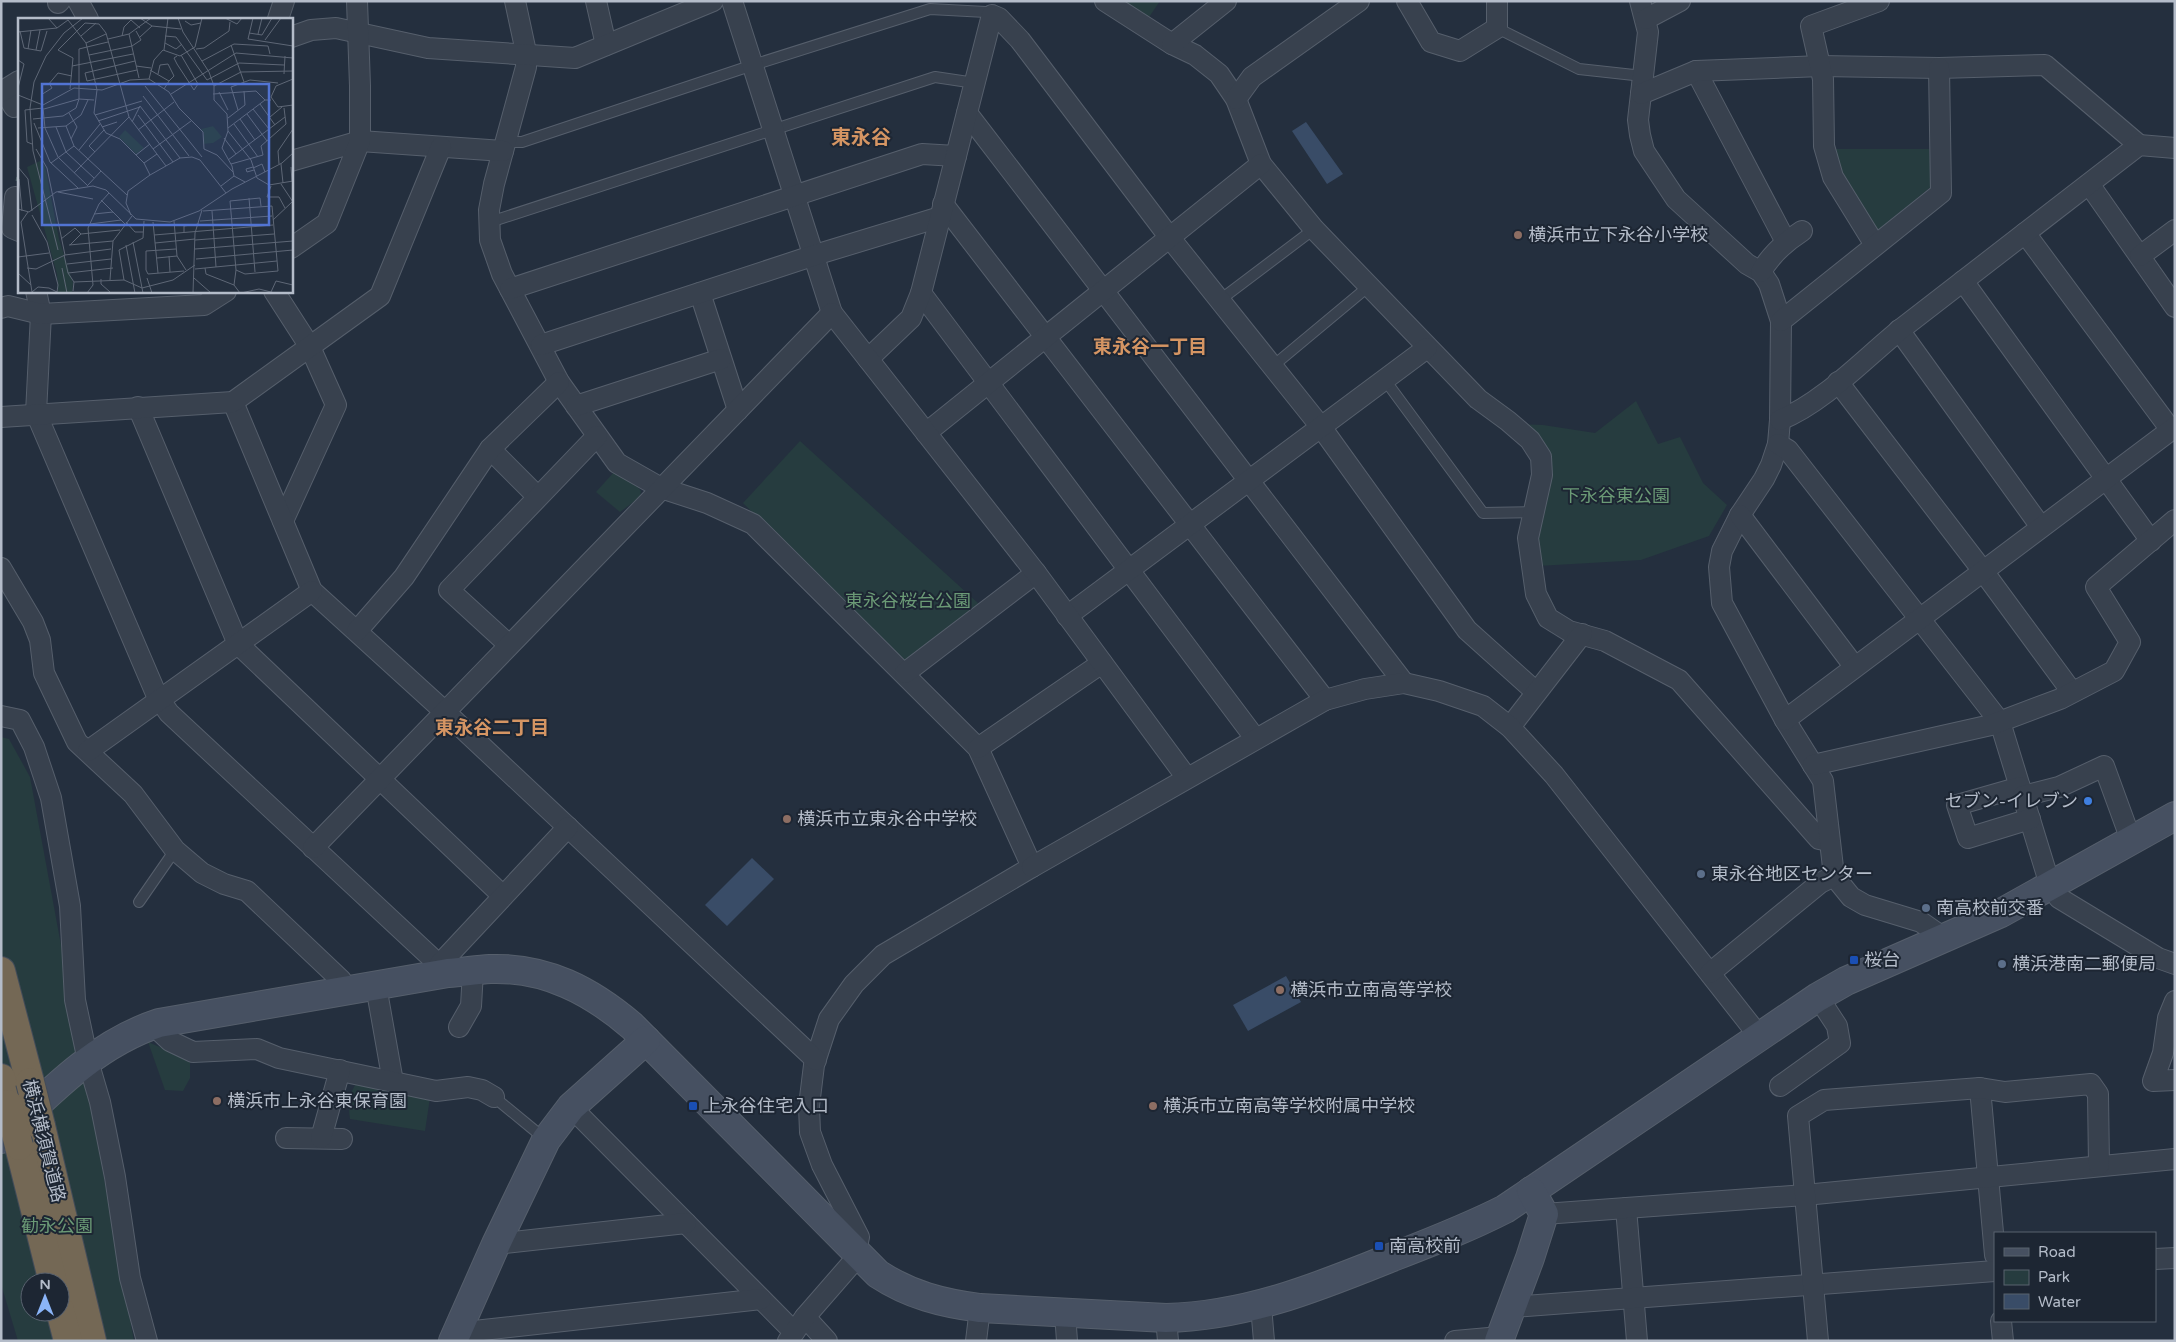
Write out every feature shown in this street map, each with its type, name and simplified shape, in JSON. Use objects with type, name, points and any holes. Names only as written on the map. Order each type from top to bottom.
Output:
[{"type":"highway","name":"横浜横須賀道路","points":[[1,971],[41,1126],[92,1341]]},
{"type":"highway","name":"横浜横須賀道路","points":[[1,1078],[8,1104],[10,1143],[50,1272]]},
{"type":"highway","points":[[63,1322],[68,1341]]},
{"type":"street","points":[[78,1],[87,18]]},
{"type":"street","points":[[278,18],[284,1]]},
{"type":"street","points":[[292,247],[327,223],[360,141],[357,1]]},
{"type":"street","points":[[515,1],[526,56],[526,67],[494,184],[489,210],[490,240],[502,274],[559,382],[617,463],[661,488],[707,503],[752,524],[905,673],[978,748],[1032,867]]},
{"type":"street","points":[[596,1],[606,45]]},
{"type":"street","points":[[292,36],[311,30],[336,28],[357,31],[428,48],[575,58],[712,1]]},
{"type":"street","points":[[732,1],[815,255],[832,313],[1036,572],[1188,778]]},
{"type":"street","points":[[1105,1],[1172,44],[1195,55],[1219,74],[1236,99],[1262,164],[1314,229],[1478,399],[1530,440],[1541,457],[1542,476],[1528,538],[1536,594],[1548,618],[1569,631],[1604,641],[1679,680],[1819,839],[1829,841]]},
{"type":"street","points":[[1172,44],[1226,1]]},
{"type":"street","points":[[1236,99],[1252,76],[1359,1]]},
{"type":"street","points":[[1407,1],[1431,42],[1460,51],[1497,28],[1497,1]]},
{"type":"street","points":[[1680,1],[1643,10],[1648,32],[1638,120],[1644,151],[1676,199],[1747,264],[1761,272],[1769,284],[1781,321],[1778,444],[1764,479],[1740,515],[1722,551],[1719,567],[1722,604],[1784,720],[1822,781],[1834,876],[1851,897],[1865,905],[1921,922],[1944,938]]},
{"type":"street","points":[[1875,244],[1832,177],[1824,146],[1824,79],[1811,26],[1879,1]]},
{"type":"street","points":[[868,359],[911,318],[921,293],[992,15],[999,18],[1020,40],[1170,238],[1321,427],[1467,630],[1536,692]]},
{"type":"street","points":[[1642,85],[1696,71],[1821,66],[1938,68],[2044,65],[2139,145],[2175,148]]},
{"type":"street","points":[[1781,321],[1941,193],[1938,68]]},
{"type":"street","points":[[1696,71],[1786,242]]},
{"type":"street","points":[[8,88],[14,108]]},
{"type":"street","points":[[967,113],[1404,683]]},
{"type":"street","points":[[292,161],[360,141],[441,146],[504,146]]},
{"type":"street","points":[[1780,420],[1795,414],[1838,382],[1899,330],[2139,145]]},
{"type":"street","points":[[1,417],[36,413],[233,402],[380,296],[441,146]]},
{"type":"street","points":[[510,289],[922,154],[956,156]]},
{"type":"street","points":[[926,433],[1262,164]]},
{"type":"street","points":[[2089,184],[2175,307]]},
{"type":"street","points":[[11,229],[13,191]]},
{"type":"street","points":[[540,345],[815,255],[942,210]]},
{"type":"street","points":[[942,210],[1046,337],[1325,700]]},
{"type":"street","points":[[2140,256],[2175,230]]},
{"type":"street","points":[[1761,272],[1767,261],[1786,242],[1802,231]]},
{"type":"street","points":[[1784,720],[2173,429],[2025,233]]},
{"type":"street","points":[[1963,281],[2151,541]]},
{"type":"street","points":[[36,292],[41,314],[36,413],[160,701],[169,712],[313,848],[453,970],[471,1006],[459,1027]]},
{"type":"street","points":[[1,308],[8,306],[41,314],[204,305],[207,297],[223,292]]},
{"type":"street","points":[[275,292],[310,347],[336,405],[283,521]]},
{"type":"street","points":[[700,293],[738,410]]},
{"type":"street","points":[[921,293],[1255,738]]},
{"type":"street","points":[[313,848],[832,313]]},
{"type":"street","points":[[1899,330],[2041,527]]},
{"type":"street","points":[[1067,616],[1427,348]]},
{"type":"street","points":[[576,406],[722,359]]},
{"type":"street","points":[[357,631],[404,577],[490,449],[559,382]]},
{"type":"street","points":[[1838,382],[1983,570],[2072,692]]},
{"type":"street","points":[[233,402],[312,591],[444,711],[816,1060]]},
{"type":"street","points":[[138,407],[238,644],[503,896]]},
{"type":"street","points":[[508,646],[449,590],[537,496],[597,436]]},
{"type":"street","points":[[1778,444],[1788,450],[2000,722],[2050,885],[2059,898],[2158,958],[2175,964]]},
{"type":"street","points":[[490,449],[537,496]]},
{"type":"street","points":[[1740,515],[1854,666]]},
{"type":"street","points":[[1813,765],[2000,722],[2072,692],[2114,671],[2130,642],[2096,587],[2175,520]]},
{"type":"street","points":[[1,568],[34,622],[40,640],[44,674],[77,742],[133,794],[175,850],[202,873],[224,884],[247,891],[341,980],[347,991]]},
{"type":"street","points":[[905,673],[1036,572]]},
{"type":"street","points":[[88,751],[312,591]]},
{"type":"street","points":[[1510,726],[1582,634]]},
{"type":"street","points":[[978,748],[1102,663]]},
{"type":"street","points":[[795,1330],[858,1253],[859,1237],[822,1165],[810,1132],[809,1106],[816,1060],[829,1019],[854,984],[883,955],[1255,738],[1325,700],[1365,689],[1404,683],[1439,691],[1483,706],[1510,726],[1554,775],[1759,1036]]},
{"type":"street","points":[[1,716],[20,720],[34,747],[51,798],[70,906],[75,1000],[88,1061],[100,1102],[115,1177],[130,1278],[147,1341]]},
{"type":"street","points":[[2030,819],[1968,838],[1957,805],[2021,792],[2059,788],[2104,766],[2131,840]]},
{"type":"street","points":[[1455,1341],[1500,1339],[1530,1258],[1537,1203],[1759,1036],[1846,980],[2001,913],[2175,816]]},
{"type":"street","points":[[453,970],[503,896],[568,827]]},
{"type":"street","points":[[1710,973],[1820,883],[1834,876]]},
{"type":"street","points":[[10,1143],[73,1071],[118,1040],[153,1025],[179,1018],[376,986],[453,970],[491,969],[543,976],[568,983],[591,994],[613,1009],[878,1274],[899,1287],[942,1302],[980,1308],[1064,1313],[1167,1330],[1195,1318],[1261,1306],[1472,1226],[1504,1209],[1537,1203],[1626,1208],[1805,1195],[2175,1159]]},
{"type":"street","points":[[376,986],[394,1082]]},
{"type":"street","points":[[1780,1086],[1840,1043],[1837,1026],[1818,997]]},
{"type":"street","points":[[2175,1001],[2168,1018],[2163,1053],[2153,1081],[2175,1080]]},
{"type":"street","points":[[153,1025],[170,1041],[193,1052],[257,1049],[279,1058],[436,1091],[468,1087],[482,1090],[494,1097]]},
{"type":"street","points":[[454,1337],[546,1140],[571,1107],[646,1040]]},
{"type":"street","points":[[321,1138],[340,1070]]},
{"type":"street","points":[[1818,1341],[1798,1116],[1824,1100],[1980,1088],[2005,1092],[2091,1084],[2098,1094],[2099,1165]]},
{"type":"street","points":[[1980,1088],[1994,1245]]},
{"type":"street","points":[[571,1107],[761,1299],[795,1330],[827,1341]]},
{"type":"street","points":[[286,1138],[342,1138]]},
{"type":"street","points":[[1626,1208],[1637,1341]]},
{"type":"street","points":[[496,1244],[686,1223]]},
{"type":"street","points":[[2156,1259],[2175,1258]]},
{"type":"street","points":[[1512,1306],[1994,1271]]},
{"type":"street","points":[[454,1337],[761,1299]]},
{"type":"street","points":[[1261,1306],[1264,1341]]},
{"type":"street","points":[[976,1341],[980,1308]]},
{"type":"street","points":[[1064,1313],[1068,1341]]},
{"type":"street","points":[[2001,1322],[2003,1341]]},
{"type":"lane","points":[[504,146],[522,142],[752,65],[930,9],[986,12],[992,15]]},
{"type":"lane","points":[[1497,28],[1579,69],[1642,85]]},
{"type":"lane","points":[[490,222],[935,77],[974,83]]},
{"type":"lane","points":[[1220,300],[1314,229]]},
{"type":"lane","points":[[1273,366],[1369,286]]},
{"type":"lane","points":[[1385,380],[1483,513],[1535,512]]},
{"type":"lane","points":[[139,902],[175,850]]},
{"type":"lane","points":[[494,1097],[546,1140]]},
{"type":"path","points":[[13,191],[18,175]]},
{"type":"green space","points":[[1119,1],[1160,1],[1147,20]]},
{"type":"green space","points":[[1833,149],[1929,149],[1932,186],[1878,230],[1869,228],[1839,172]]},
{"type":"green space","name":"下永谷東公園","points":[[1636,401],[1658,444],[1680,437],[1703,483],[1727,505],[1709,536],[1641,560],[1538,566],[1536,538],[1548,493],[1520,424],[1543,425],[1595,433]]},
{"type":"green space","name":"東永谷桜台公園","points":[[800,441],[979,604],[906,664],[743,503]]},
{"type":"green space","points":[[615,471],[636,485],[641,491],[640,497],[620,512],[596,492]]},
{"type":"green space","name":"勧永公園","points":[[1,737],[9,739],[30,777],[134,1341],[18,1341],[1,1284]]},
{"type":"green space","points":[[148,1042],[190,1060],[190,1078],[183,1091],[165,1090]]},
{"type":"green space","points":[[357,1083],[430,1098],[425,1131],[350,1119],[350,1100],[352,1090]]},
{"type":"water","points":[[1306,122],[1343,174],[1327,184],[1292,131]]},
{"type":"water","points":[[752,858],[774,879],[727,926],[705,905]]},
{"type":"water","points":[[1286,976],[1301,1002],[1248,1031],[1233,1005]]},
{"type":"place","name":"横浜市立下永谷小学校","points":[[1518,235]]},
{"type":"place","name":"セブン-イレブン","points":[[2088,801]]},
{"type":"place","name":"横浜市立東永谷中学校","points":[[787,819]]},
{"type":"place","name":"東永谷地区センター","points":[[1701,874]]},
{"type":"place","name":"南高校前交番","points":[[1926,908]]},
{"type":"place","name":"桜台","points":[[1854,960]]},
{"type":"place","name":"横浜港南二郵便局","points":[[2002,964]]},
{"type":"place","name":"横浜市立南高等学校","points":[[1280,990]]},
{"type":"place","name":"横浜市上永谷東保育園","points":[[217,1101]]},
{"type":"place","name":"上永谷住宅入口","points":[[693,1106]]},
{"type":"place","name":"横浜市立南高等学校附属中学校","points":[[1153,1106]]},
{"type":"place","name":"南高校前","points":[[1379,1246]]},
{"type":"district","name":"東永谷","points":[[861,137]]},
{"type":"district","name":"東永谷一丁目","points":[[1150,346]]},
{"type":"district","name":"東永谷二丁目","points":[[492,727]]}]
